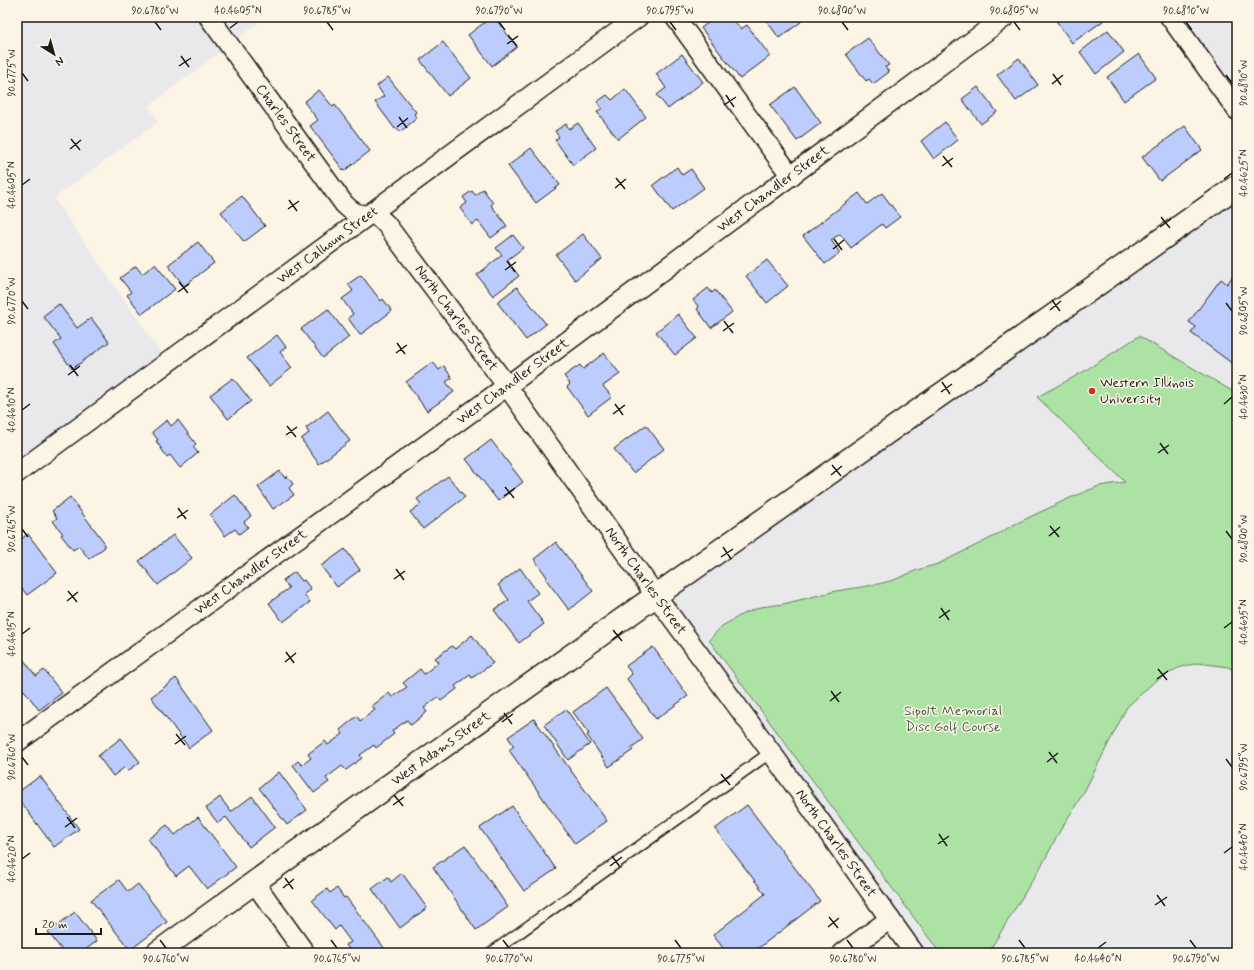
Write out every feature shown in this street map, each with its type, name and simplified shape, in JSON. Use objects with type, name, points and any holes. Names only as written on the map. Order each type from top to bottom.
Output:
[{"type":"street","name":"Charles Street","points":[[209,17],[344,204],[349,210],[356,213],[364,215],[372,213]]},
{"type":"street","name":"West Calhoun Street","points":[[17,473],[638,17]]},
{"type":"street","points":[[675,17],[791,176]]},
{"type":"street","name":"West Chandler Street","points":[[17,742],[507,386],[1005,17]]},
{"type":"street","points":[[1170,17],[1237,110]]},
{"type":"street","name":"West Adams Street","points":[[157,953],[254,882],[656,596],[1237,186]]},
{"type":"street","name":"North Charles Street","points":[[372,213],[386,224],[507,386],[656,596],[771,752],[914,953]]},
{"type":"street","points":[[254,882],[305,953]]},
{"type":"street","points":[[843,953],[890,919]]},
{"type":"lane","points":[[491,953],[771,752]]},
{"type":"shaded area","points":[[17,17],[266,17],[149,106],[158,122],[54,198],[168,363],[17,473]]},
{"type":"shaded area","points":[[1170,17],[1237,17],[1237,110]]},
{"type":"shaded area","name":"Western Illinois University","points":[[1237,186],[1237,953],[915,953],[656,596]]},
{"type":"green space","name":"Sipolt Memorial Disc Golf Course","points":[[1139,336],[1237,394],[1237,672],[1228,667],[1198,663],[1178,668],[1154,682],[1127,707],[1084,792],[988,953],[940,953],[709,640],[722,626],[743,614],[761,607],[783,604],[836,591],[894,580],[917,570],[938,564],[991,538],[1013,525],[1072,497],[1099,486],[1125,482],[1037,397],[1083,372]]},
{"type":"building","points":[[481,17],[494,17],[517,47],[492,66],[468,35],[485,22]]},
{"type":"building","points":[[713,17],[731,17],[741,29],[747,25],[770,56],[740,79],[701,28],[714,18]]},
{"type":"building","points":[[764,17],[797,17],[801,22],[779,38]]},
{"type":"building","points":[[1058,17],[1100,17],[1103,21],[1072,43],[1055,19]]},
{"type":"building","points":[[1108,30],[1124,52],[1096,74],[1080,52]]},
{"type":"building","points":[[868,38],[889,65],[885,67],[889,72],[873,84],[869,79],[866,81],[846,54]]},
{"type":"building","points":[[443,42],[471,78],[448,96],[420,60]]},
{"type":"building","points":[[682,54],[703,82],[668,109],[657,95],[666,88],[656,74]]},
{"type":"building","points":[[1139,54],[1156,78],[1124,101],[1107,77]]},
{"type":"building","points":[[1019,58],[1038,85],[1016,101],[997,75]]},
{"type":"building","points":[[388,77],[416,112],[414,114],[417,118],[400,132],[397,128],[395,129],[375,102],[384,96],[377,86]]},
{"type":"building","points":[[795,87],[821,123],[797,141],[770,105]]},
{"type":"building","points":[[978,87],[997,112],[981,124],[962,99]]},
{"type":"building","points":[[625,89],[646,117],[618,139],[597,112],[602,108],[597,102],[607,95],[612,100]]},
{"type":"building","points":[[319,90],[333,107],[335,105],[370,151],[344,171],[310,126],[318,120],[304,102]]},
{"type":"building","points":[[945,122],[958,140],[934,159],[921,141]]},
{"type":"building","points":[[578,123],[596,148],[573,165],[555,140],[559,137],[555,131],[566,124],[569,129]]},
{"type":"building","points":[[1185,126],[1202,150],[1160,181],[1142,157]]},
{"type":"building","points":[[531,148],[560,185],[536,203],[508,166]]},
{"type":"building","points":[[677,167],[682,175],[691,169],[704,188],[672,211],[653,185]]},
{"type":"building","points":[[483,189],[493,203],[491,205],[507,226],[491,238],[478,221],[472,225],[460,208],[467,203],[463,197],[472,191],[475,195]]},
{"type":"building","points":[[859,193],[867,204],[882,193],[900,217],[885,228],[882,224],[851,248],[840,234],[831,240],[840,253],[825,264],[803,236]]},
{"type":"building","points":[[242,196],[265,226],[244,242],[221,212]]},
{"type":"building","points":[[583,234],[602,259],[575,280],[556,255]]},
{"type":"building","points":[[513,235],[523,248],[507,260],[519,276],[493,296],[477,275],[502,255],[496,248]]},
{"type":"building","points":[[198,242],[214,263],[184,286],[168,265]]},
{"type":"building","points":[[767,260],[788,286],[767,303],[746,276]]},
{"type":"building","points":[[155,264],[175,289],[142,314],[127,295],[131,292],[120,278],[136,266],[142,274]]},
{"type":"building","points":[[361,275],[381,301],[383,299],[392,311],[360,335],[348,318],[353,314],[342,299],[353,291],[348,284]]},
{"type":"building","points":[[1233,276],[1237,280],[1237,367],[1191,333],[1196,327],[1189,322],[1221,279],[1227,284]]},
{"type":"building","points":[[517,287],[546,324],[526,340],[497,302]]},
{"type":"building","points":[[708,288],[712,293],[715,290],[732,312],[711,328],[697,309],[699,307],[693,300]]},
{"type":"building","points":[[59,304],[77,328],[91,318],[109,342],[72,369],[54,344],[61,339],[43,316]]},
{"type":"building","points":[[328,309],[349,337],[323,358],[301,329]]},
{"type":"building","points":[[678,314],[697,338],[675,355],[656,332]]},
{"type":"building","points":[[277,335],[286,347],[280,352],[292,368],[269,386],[247,358]]},
{"type":"building","points":[[604,353],[620,374],[603,386],[612,397],[588,415],[567,387],[570,384],[564,376],[580,365],[583,369]]},
{"type":"building","points":[[433,362],[439,370],[444,366],[452,378],[446,382],[454,392],[427,411],[406,382]]},
{"type":"building","points":[[233,378],[251,401],[228,419],[210,395]]},
{"type":"building","points":[[328,411],[350,441],[319,464],[301,439],[309,433],[306,428]]},
{"type":"building","points":[[167,420],[171,426],[178,420],[196,444],[193,447],[198,453],[180,468],[170,455],[167,457],[156,441],[158,440],[152,432]]},
{"type":"building","points":[[646,425],[664,449],[633,473],[614,449]]},
{"type":"building","points":[[491,440],[523,482],[498,501],[466,459]]},
{"type":"building","points":[[280,471],[285,478],[287,476],[293,484],[289,488],[294,495],[273,509],[258,487]]},
{"type":"building","points":[[448,476],[465,497],[423,529],[410,512],[421,504],[417,499]]},
{"type":"building","points":[[235,495],[251,516],[244,522],[248,527],[239,534],[235,529],[225,536],[210,515]]},
{"type":"building","points":[[70,497],[104,542],[105,547],[89,559],[79,546],[73,550],[61,535],[63,534],[53,521],[57,518],[52,511]]},
{"type":"building","points":[[28,534],[57,573],[27,595],[19,585],[17,585],[17,542]]},
{"type":"building","points":[[173,535],[192,558],[158,585],[139,561]]},
{"type":"building","points":[[556,542],[593,591],[569,610],[545,578],[547,577],[534,559]]},
{"type":"building","points":[[345,549],[360,570],[337,587],[321,566]]},
{"type":"building","points":[[520,568],[538,593],[527,601],[544,624],[519,643],[494,610],[509,600],[498,585]]},
{"type":"building","points":[[295,572],[311,589],[304,594],[310,602],[283,622],[269,603],[289,588],[283,580]]},
{"type":"building","points":[[472,635],[493,663],[472,678],[470,675],[455,686],[457,689],[441,701],[438,697],[424,708],[427,712],[411,725],[407,720],[392,731],[394,734],[376,748],[374,745],[360,755],[362,758],[346,770],[342,766],[326,778],[329,782],[314,793],[293,765],[298,761],[302,765],[311,758],[308,754],[325,741],[328,745],[343,734],[340,730],[357,716],[360,721],[375,710],[372,706],[389,693],[392,697],[407,687],[403,683],[420,669],[424,674],[439,662],[435,658],[452,646],[455,649]]},
{"type":"building","points":[[653,647],[688,696],[656,719],[627,679],[632,674],[626,666]]},
{"type":"building","points":[[17,651],[36,676],[44,670],[62,693],[39,710],[24,690],[17,696]]},
{"type":"building","points":[[176,678],[213,730],[189,748],[151,697]]},
{"type":"building","points":[[606,688],[643,739],[631,748],[633,750],[609,767],[587,735],[589,734],[573,712]]},
{"type":"building","points":[[566,709],[590,744],[568,760],[544,725]]},
{"type":"building","points":[[534,719],[607,821],[575,844],[509,750],[514,746],[508,737]]},
{"type":"building","points":[[121,738],[140,762],[128,771],[125,767],[113,776],[98,756]]},
{"type":"building","points":[[279,772],[307,810],[287,825],[259,788]]},
{"type":"building","points":[[40,776],[79,829],[54,847],[17,797],[17,793]]},
{"type":"building","points":[[252,796],[275,827],[249,847],[226,817],[218,823],[206,808],[220,797],[231,812]]},
{"type":"building","points":[[747,805],[820,901],[752,953],[727,953],[713,935],[765,894],[715,829]]},
{"type":"building","points":[[512,806],[556,869],[524,891],[480,828]]},
{"type":"building","points":[[198,817],[236,867],[207,889],[189,866],[176,876],[148,839],[167,825],[175,835]]},
{"type":"building","points":[[465,845],[508,907],[476,930],[433,867]]},
{"type":"building","points":[[402,873],[427,908],[400,928],[372,889],[388,877],[391,882]]},
{"type":"building","points":[[119,880],[128,892],[138,884],[167,922],[130,950],[91,900]]},
{"type":"building","points":[[337,888],[344,898],[346,897],[388,953],[352,953],[346,945],[351,942],[339,926],[335,930],[312,900],[327,889],[330,893]]},
{"type":"building","points":[[75,912],[97,941],[81,953],[64,953],[48,932]]},
{"type":"place","name":"Western Illinois University","points":[[1092,391]]}]
